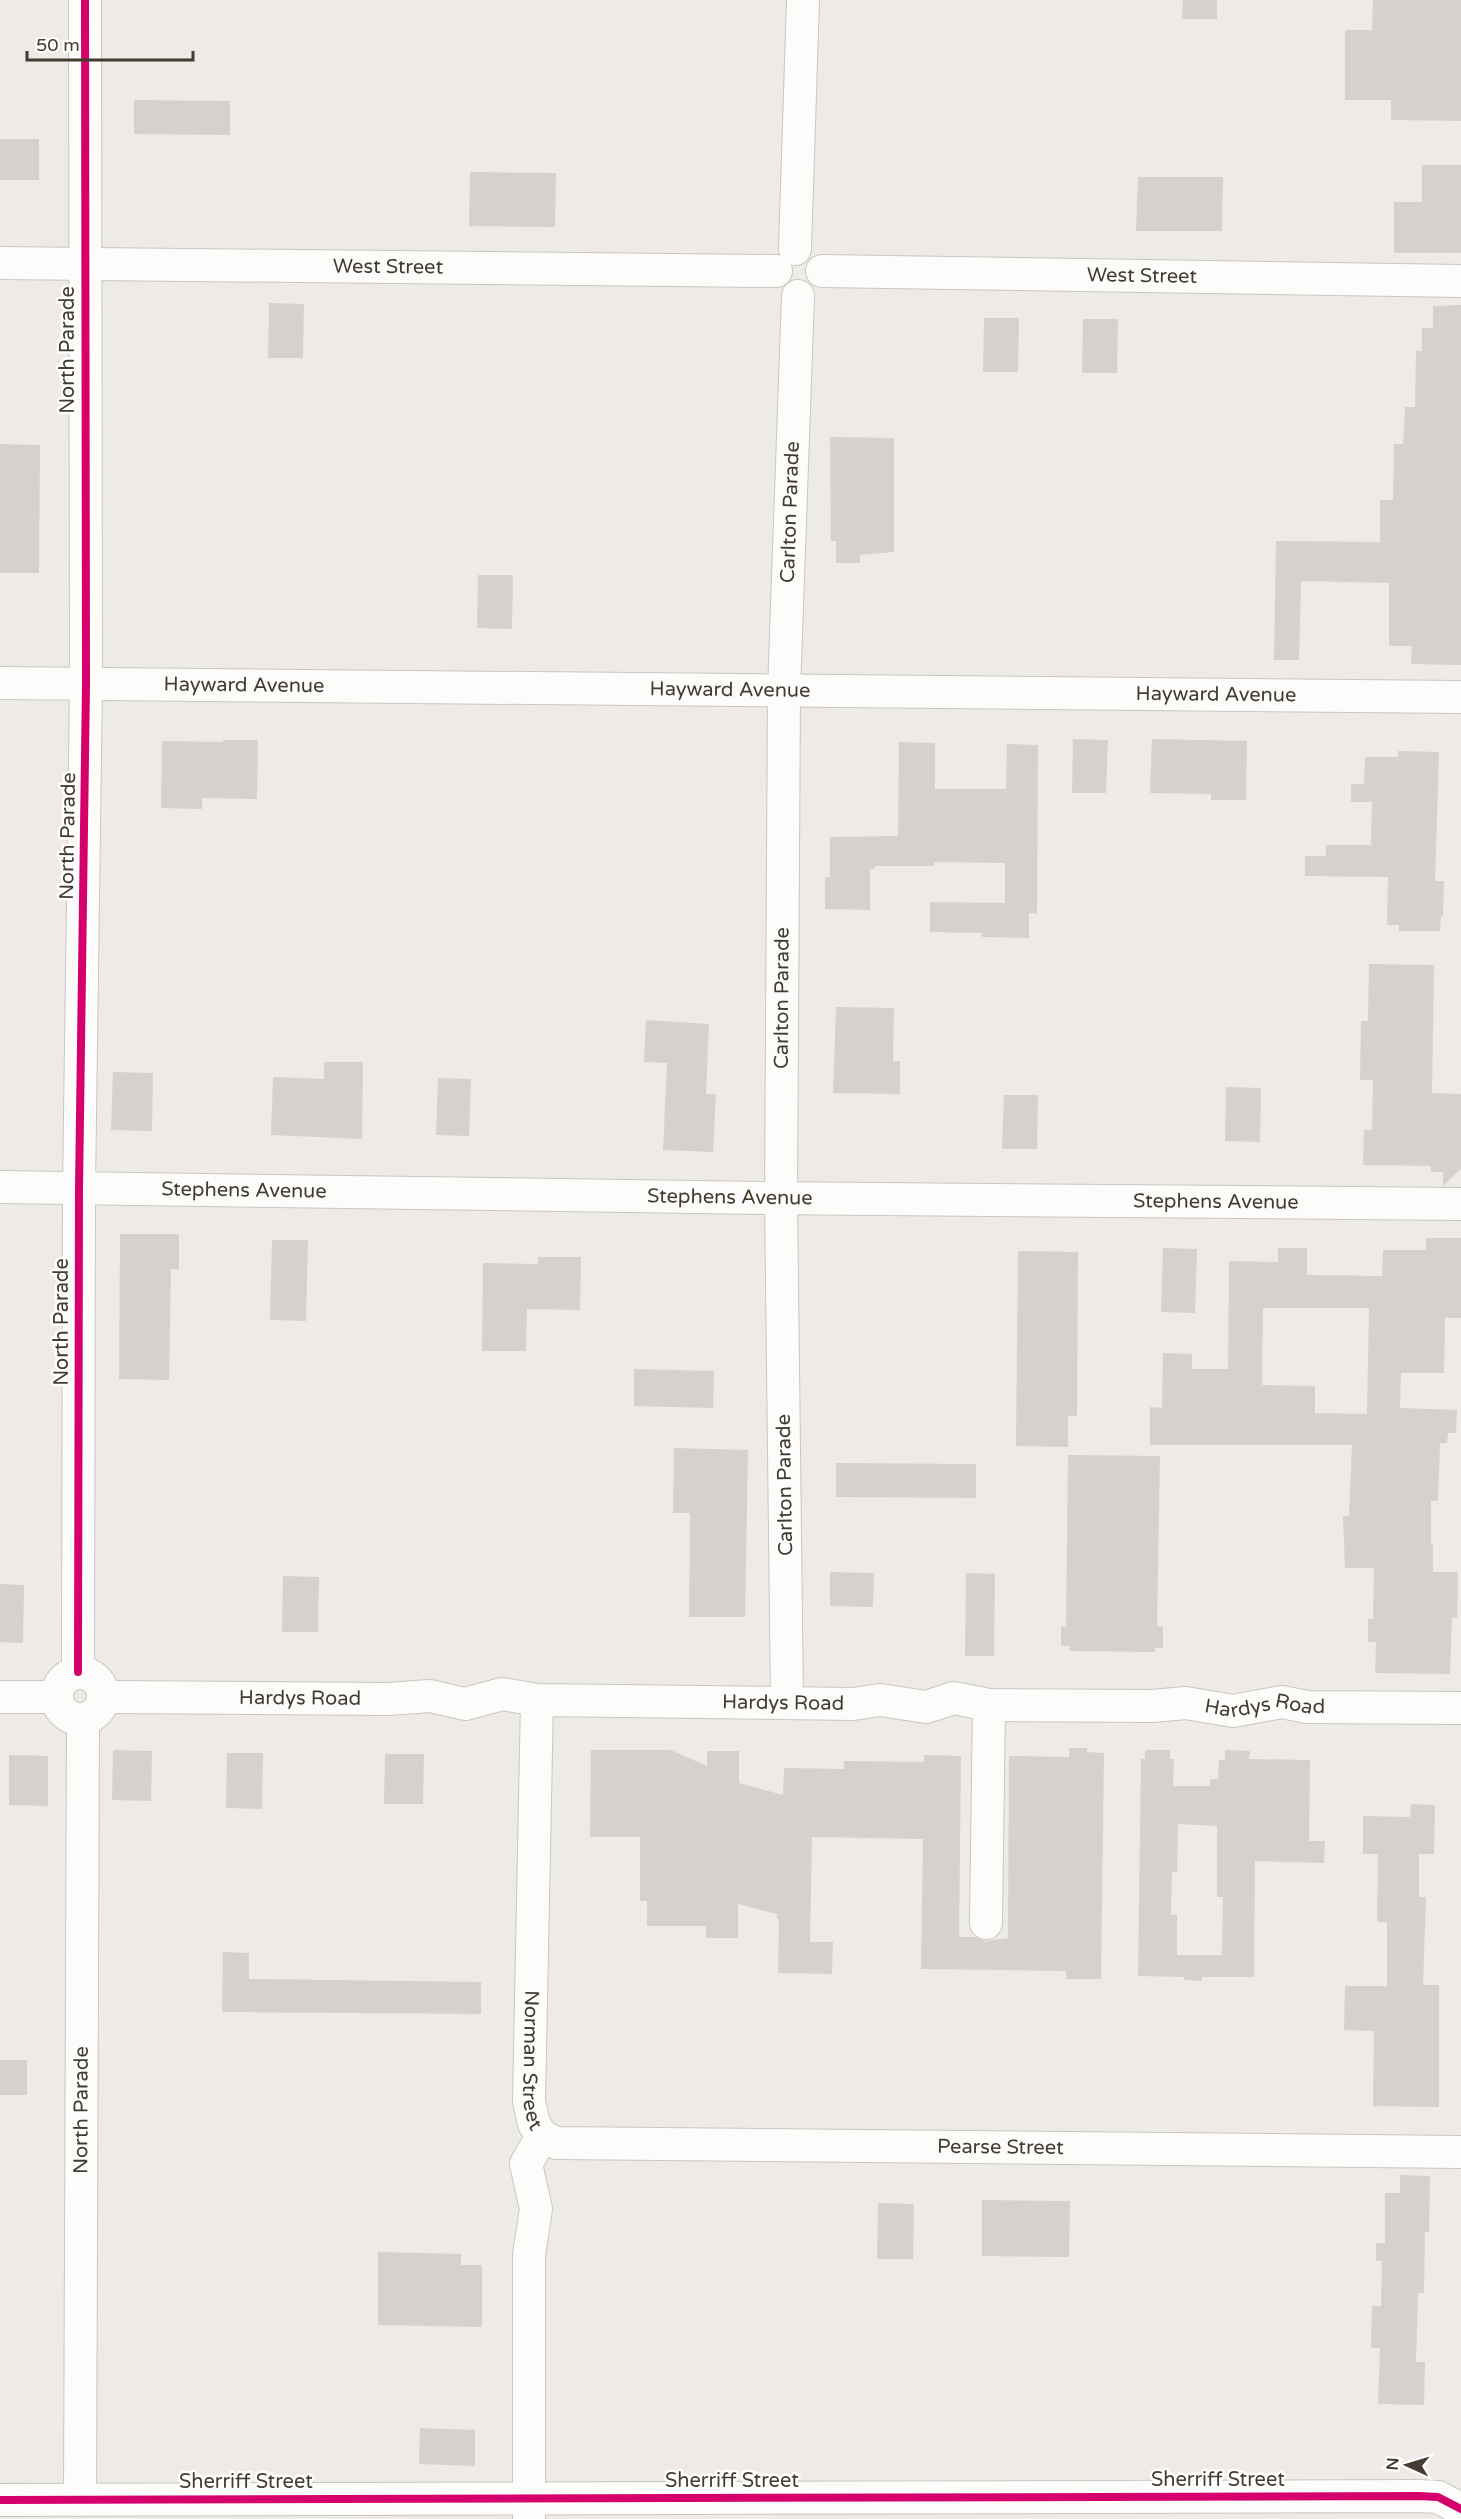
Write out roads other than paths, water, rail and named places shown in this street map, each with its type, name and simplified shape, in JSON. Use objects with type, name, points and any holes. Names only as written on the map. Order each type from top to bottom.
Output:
[{"type":"street","name":"North Parade","points":[[78,1672],[79,1189],[86,684],[85,0]]},
{"type":"street","points":[[786,260],[805,249],[814,254],[820,262],[822,271],[820,284],[811,293],[798,296],[784,291],[779,285],[786,260],[803,0]]},
{"type":"street","name":"West Street","points":[[0,263],[786,260]]},
{"type":"street","name":"West Street","points":[[822,271],[1461,281]]},
{"type":"street","name":"Carlton Parade","points":[[788,1702],[781,1198],[784,691],[798,296]]},
{"type":"street","name":"Hayward Avenue","points":[[0,683],[1461,697]]},
{"type":"street","name":"Stephens Avenue","points":[[0,1187],[781,1198],[1461,1204]]},
{"type":"street","points":[[78,1672],[91,1675],[100,1684],[93,1708],[70,1718],[61,1709],[57,1697],[59,1685],[67,1677],[78,1672]]},
{"type":"street","name":"Hardys Road","points":[[93,1708],[430,1696],[465,1704],[502,1695],[537,1700],[853,1704],[880,1700],[926,1707],[954,1698],[989,1705],[1152,1706],[1186,1703],[1233,1711],[1282,1702],[1307,1707],[1461,1708]]},
{"type":"street","points":[[0,1696],[57,1697]]},
{"type":"street","name":"Norman Street","points":[[529,2508],[529,2255],[536,2209],[526,2164],[542,2136],[534,2124],[529,2101],[537,1700]]},
{"type":"street","points":[[986,1923],[989,1705]]},
{"type":"street","name":"North Parade","points":[[80,2500],[93,1708]]},
{"type":"street","name":"Pearse Street","points":[[542,2136],[556,2143],[1461,2152]]},
{"type":"street","name":"Sherriff Street","points":[[0,2500],[80,2500],[181,2509],[1449,2503]]}]
